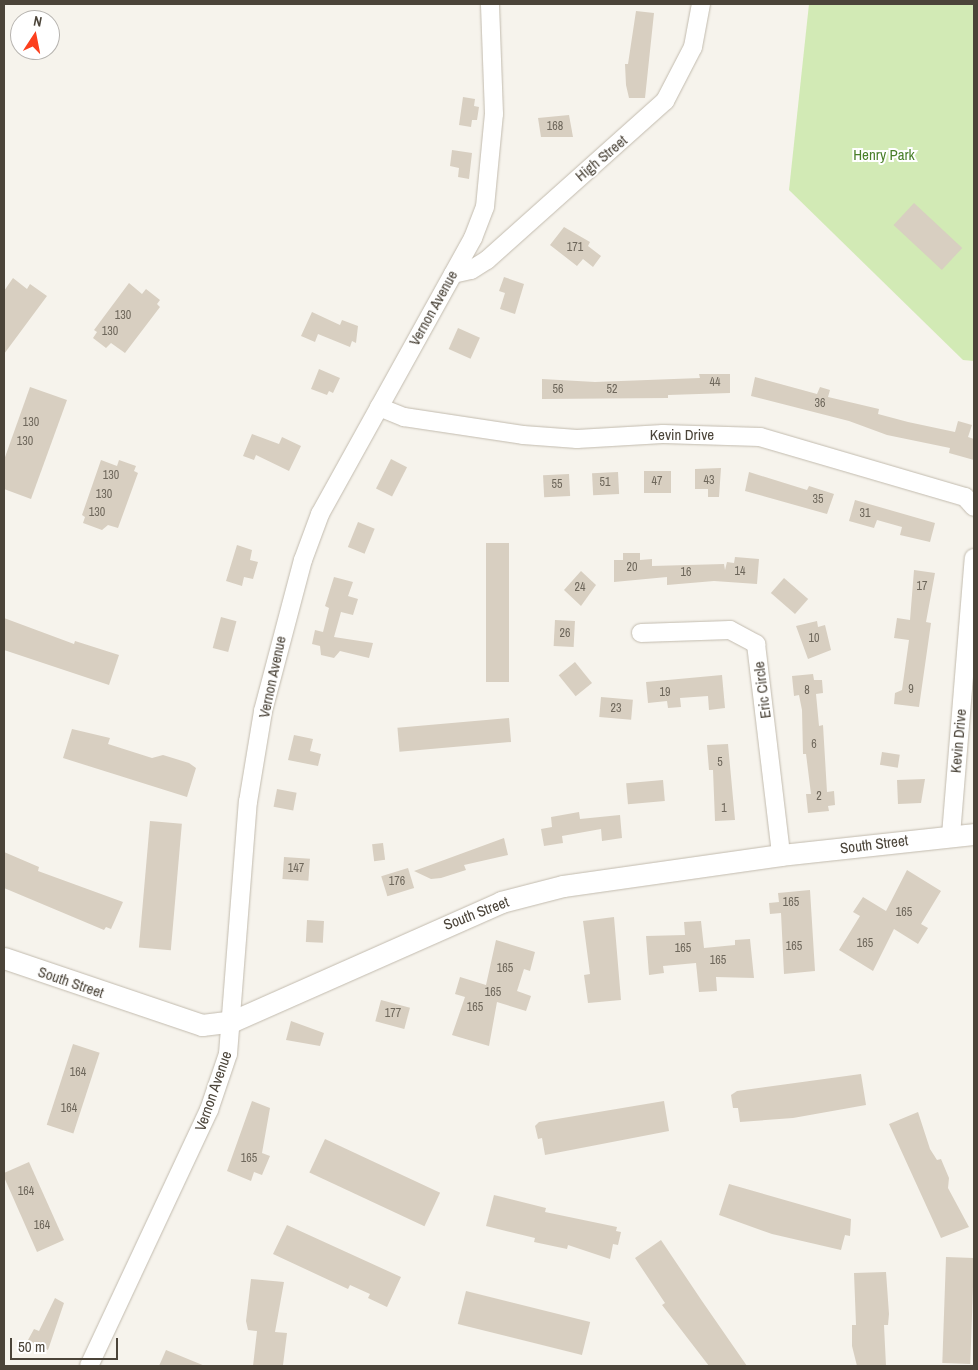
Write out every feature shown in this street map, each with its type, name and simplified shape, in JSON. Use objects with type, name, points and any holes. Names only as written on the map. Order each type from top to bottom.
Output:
[{"type":"street","name":"Vernon Avenue","points":[[89,1366],[209,1110],[228,1054],[233,1021],[248,802],[285,616],[320,514],[453,274],[485,207],[492,163],[494,65],[490,4]]},
{"type":"street","name":"High Street","points":[[453,274],[471,270],[487,260],[666,101],[693,48],[700,4]]},
{"type":"street","name":"Kevin Drive","points":[[379,407],[404,416],[523,435],[577,438],[663,434],[760,437],[965,497],[974,507]]},
{"type":"street","name":"Kevin Drive","points":[[951,835],[974,558]]},
{"type":"street","name":"Eric Circle","points":[[641,633],[730,630],[756,644],[781,855]]},
{"type":"street","name":"South Street","points":[[4,958],[202,1025],[233,1021],[501,902],[616,876],[951,835],[974,834]]},
{"type":"green space","name":"Henry Park","points":[[809,4],[974,4],[974,361],[963,360],[789,190]]},
{"type":"building","points":[[636,11],[654,13],[645,98],[629,98],[626,85],[625,64],[628,64]]},
{"type":"building","points":[[463,97],[475,99],[474,106],[479,107],[477,120],[472,120],[471,127],[459,125]]},
{"type":"building","points":[[569,115],[573,137],[541,137],[538,118]]},
{"type":"building","points":[[452,150],[472,153],[469,179],[458,177],[459,168],[450,166]]},
{"type":"building","points":[[914,203],[962,248],[942,270],[894,225]]},
{"type":"building","points":[[564,227],[590,242],[588,246],[601,256],[593,267],[583,259],[577,266],[550,245]]},
{"type":"building","points":[[504,277],[524,284],[515,314],[500,309],[505,293],[499,291]]},
{"type":"building","points":[[13,278],[27,289],[30,284],[47,296],[4,354],[4,291]]},
{"type":"building","points":[[129,283],[142,294],[146,289],[160,300],[157,304],[160,307],[125,353],[111,343],[106,348],[93,338],[97,332],[94,330]]},
{"type":"building","points":[[312,312],[340,325],[342,320],[358,326],[356,343],[352,341],[350,347],[318,334],[315,342],[301,336]]},
{"type":"building","points":[[458,328],[480,338],[471,359],[449,349]]},
{"type":"building","points":[[319,369],[340,378],[333,393],[329,391],[327,395],[311,389]]},
{"type":"building","points":[[699,374],[730,374],[730,393],[668,395],[668,398],[542,399],[542,379],[595,382],[700,378]]},
{"type":"building","points":[[755,377],[817,394],[820,387],[830,390],[828,397],[879,409],[878,414],[908,422],[955,432],[958,421],[972,425],[968,437],[974,439],[974,460],[949,453],[950,448],[887,435],[849,421],[751,396]]},
{"type":"building","points":[[30,387],[67,400],[31,499],[4,489],[4,460]]},
{"type":"building","points":[[252,434],[279,444],[282,437],[301,446],[289,471],[256,455],[254,460],[243,456]]},
{"type":"building","points":[[391,459],[407,467],[392,497],[376,488]]},
{"type":"building","points":[[101,460],[117,466],[119,460],[136,466],[134,471],[138,473],[118,528],[108,525],[102,530],[83,523],[85,517],[82,515]]},
{"type":"building","points":[[721,468],[719,497],[708,497],[708,489],[695,489],[695,469]]},
{"type":"building","points":[[644,471],[671,471],[671,493],[644,493]]},
{"type":"building","points":[[618,472],[619,494],[593,495],[592,473]]},
{"type":"building","points":[[749,472],[807,490],[809,486],[834,494],[827,514],[745,491]]},
{"type":"building","points":[[569,474],[570,496],[544,497],[543,475]]},
{"type":"building","points":[[855,500],[935,523],[930,542],[900,535],[902,527],[877,520],[874,528],[849,521]]},
{"type":"building","points":[[358,522],[375,529],[365,554],[348,547]]},
{"type":"building","points":[[486,543],[509,543],[509,682],[486,682]]},
{"type":"building","points":[[237,545],[252,550],[250,560],[258,562],[253,579],[244,577],[242,586],[226,581]]},
{"type":"building","points":[[623,553],[640,553],[640,560],[652,559],[652,566],[724,564],[725,570],[727,562],[734,563],[735,557],[759,559],[757,584],[714,581],[667,585],[667,577],[614,582],[614,560],[623,560]]},
{"type":"building","points":[[914,570],[935,573],[926,622],[931,623],[919,707],[894,704],[895,693],[902,690],[909,640],[894,638],[897,618],[910,620]]},
{"type":"building","points":[[581,571],[596,585],[581,606],[564,590]]},
{"type":"building","points":[[334,577],[353,582],[348,596],[358,599],[353,615],[341,612],[334,637],[373,643],[369,658],[340,651],[334,658],[321,655],[320,646],[312,644],[315,630],[323,632],[329,608],[325,606]]},
{"type":"building","points":[[784,578],[808,599],[795,614],[771,593]]},
{"type":"building","points":[[221,617],[236,621],[228,652],[213,648]]},
{"type":"building","points":[[4,618],[74,644],[75,641],[119,655],[109,685],[4,650]]},
{"type":"building","points":[[555,620],[575,621],[574,647],[554,646]]},
{"type":"building","points":[[817,621],[818,627],[825,625],[831,650],[808,659],[796,626]]},
{"type":"building","points":[[575,662],[592,683],[576,696],[559,675]]},
{"type":"building","points":[[813,674],[814,680],[822,680],[823,693],[816,694],[819,726],[823,725],[827,792],[834,791],[835,805],[828,806],[829,811],[808,813],[806,794],[811,794],[806,754],[803,754],[802,710],[799,695],[794,696],[792,676]]},
{"type":"building","points":[[722,675],[725,708],[709,710],[708,696],[680,698],[681,707],[668,708],[667,701],[648,703],[646,682]]},
{"type":"building","points":[[601,697],[633,700],[631,720],[599,717]]},
{"type":"building","points":[[509,718],[511,742],[400,752],[397,728]]},
{"type":"building","points":[[72,729],[110,738],[108,744],[152,758],[163,755],[189,763],[196,768],[187,797],[63,758]]},
{"type":"building","points":[[294,735],[313,739],[310,751],[321,754],[318,766],[288,760]]},
{"type":"building","points":[[728,744],[735,820],[715,821],[713,770],[709,770],[707,745]]},
{"type":"building","points":[[882,752],[900,755],[898,768],[880,765]]},
{"type":"building","points":[[925,779],[921,803],[898,804],[897,780]]},
{"type":"building","points":[[663,780],[665,801],[628,804],[626,783]]},
{"type":"building","points":[[277,789],[297,793],[293,810],[274,807]]},
{"type":"building","points":[[579,812],[580,819],[620,815],[622,838],[602,841],[601,829],[562,836],[563,843],[544,846],[541,829],[552,827],[551,817]]},
{"type":"building","points":[[150,821],[182,824],[171,950],[139,948]]},
{"type":"building","points":[[504,838],[508,855],[464,865],[466,870],[441,878],[431,879],[414,871]]},
{"type":"building","points":[[383,843],[385,860],[374,861],[372,844]]},
{"type":"building","points":[[4,852],[39,867],[38,871],[123,902],[111,929],[106,927],[104,930],[4,888]]},
{"type":"building","points":[[284,857],[310,859],[308,881],[282,879]]},
{"type":"building","points":[[408,868],[414,888],[387,896],[381,876]]},
{"type":"building","points":[[907,870],[941,891],[921,924],[928,928],[918,944],[894,929],[873,971],[839,950],[860,916],[853,912],[863,897],[886,911]]},
{"type":"building","points":[[810,890],[815,971],[784,974],[781,913],[770,914],[769,903],[779,902],[778,893]]},
{"type":"building","points":[[614,917],[621,1000],[588,1003],[584,975],[590,974],[583,921]]},
{"type":"building","points":[[307,920],[324,921],[323,943],[306,942]]},
{"type":"building","points":[[701,921],[704,948],[735,945],[735,940],[750,939],[754,978],[716,977],[717,991],[699,992],[696,963],[663,966],[664,973],[649,975],[646,936],[685,935],[684,922]]},
{"type":"building","points":[[496,940],[535,952],[530,971],[524,969],[517,991],[531,996],[526,1011],[497,1002],[489,1046],[452,1035],[465,997],[455,994],[460,977],[486,985]]},
{"type":"building","points":[[381,1000],[410,1008],[404,1029],[375,1021]]},
{"type":"building","points":[[291,1021],[324,1033],[320,1046],[286,1040]]},
{"type":"building","points":[[73,1044],[100,1053],[73,1133],[47,1125]]},
{"type":"building","points":[[861,1074],[866,1105],[793,1118],[740,1122],[738,1108],[733,1108],[731,1095],[737,1091]]},
{"type":"building","points":[[252,1101],[270,1108],[262,1153],[270,1156],[262,1175],[254,1172],[251,1181],[227,1171]]},
{"type":"building","points":[[664,1101],[669,1131],[545,1155],[542,1138],[538,1139],[535,1126],[539,1122]]},
{"type":"building","points":[[918,1112],[930,1149],[937,1160],[941,1159],[949,1178],[948,1188],[969,1227],[941,1238],[889,1124]]},
{"type":"building","points":[[325,1139],[440,1193],[424,1226],[309,1173]]},
{"type":"building","points":[[29,1162],[64,1240],[37,1252],[4,1177],[4,1173]]},
{"type":"building","points":[[729,1184],[851,1219],[850,1236],[845,1235],[841,1250],[772,1234],[719,1215]]},
{"type":"building","points":[[494,1195],[546,1208],[545,1212],[617,1227],[616,1231],[621,1232],[618,1245],[613,1244],[610,1259],[568,1245],[567,1249],[534,1242],[535,1238],[486,1226]]},
{"type":"building","points":[[287,1225],[401,1277],[387,1307],[368,1298],[370,1294],[350,1285],[348,1289],[273,1254]]},
{"type":"building","points":[[661,1240],[747,1366],[709,1366],[662,1305],[665,1303],[635,1258]]},
{"type":"building","points":[[946,1257],[974,1258],[970,1364],[942,1363]]},
{"type":"building","points":[[886,1272],[889,1314],[888,1325],[884,1325],[886,1366],[857,1366],[852,1346],[852,1325],[856,1325],[854,1273]]},
{"type":"building","points":[[251,1279],[284,1282],[275,1332],[287,1333],[283,1365],[253,1366],[257,1331],[248,1330],[246,1321]]},
{"type":"building","points":[[466,1291],[590,1322],[582,1355],[458,1324]]},
{"type":"building","points":[[55,1298],[64,1303],[48,1350],[28,1340],[34,1329],[39,1331]]},
{"type":"building","points":[[166,1350],[205,1366],[159,1366]]}]
